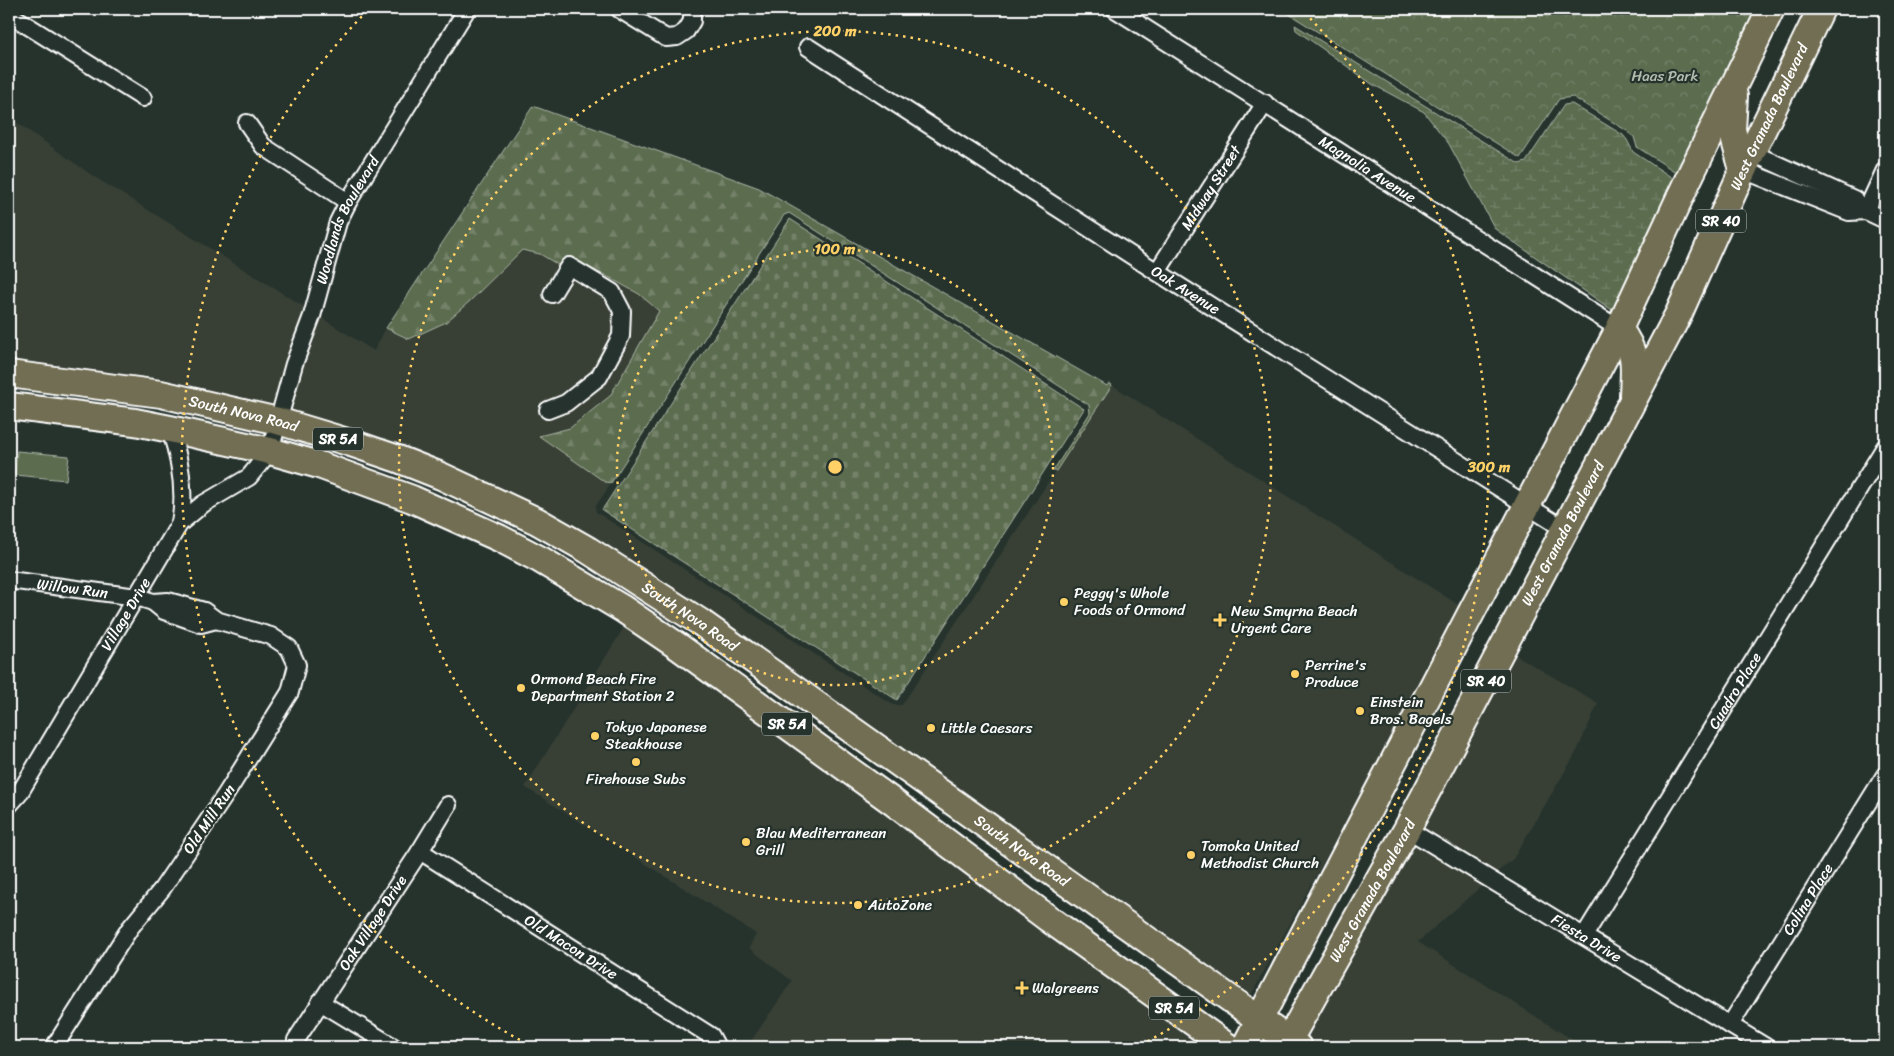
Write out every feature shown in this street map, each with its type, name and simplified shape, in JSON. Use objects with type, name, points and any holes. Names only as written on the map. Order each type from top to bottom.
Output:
[{"type":"main road","name":"SR 40","points":[[1245,1047],[1620,329],[1688,180],[1771,9]]},
{"type":"main road","name":"West Granada Boulevard","points":[[1290,1045],[1566,530],[1679,312],[1748,161],[1821,9]]},
{"type":"main road","points":[[1735,83],[1732,130],[1748,161]]},
{"type":"main road","points":[[1620,329],[1629,342],[1635,359],[1632,403]]},
{"type":"main road","name":"South Nova Road","points":[[9,374],[161,394],[278,421],[351,442],[441,476],[537,521],[642,583],[700,622],[1260,1020],[1290,1045]]},
{"type":"main road","name":"South Nova Road","points":[[9,406],[135,422],[270,451],[363,480],[453,517],[541,560],[623,609],[755,701],[1049,919],[1228,1047]]},
{"type":"main road","points":[[893,802],[936,815],[966,812]]},
{"type":"street","points":[[619,9],[666,38],[677,37],[686,31],[692,21],[692,9]]},
{"type":"street","name":"Magnolia Avenue","points":[[1115,9],[1620,329]]},
{"type":"street","name":"Woodlands Boulevard","points":[[270,451],[294,364],[312,316],[338,222],[460,11]]},
{"type":"street","points":[[9,14],[144,98]]},
{"type":"street","name":"Oak Avenue","points":[[808,47],[1157,272],[1566,530]]},
{"type":"street","name":"Midway Street","points":[[1157,272],[1265,103]]},
{"type":"street","points":[[247,123],[263,146],[348,202]]},
{"type":"street","points":[[1748,161],[1849,212],[1866,211],[1885,220]]},
{"type":"street","points":[[1866,211],[1885,170]]},
{"type":"street","points":[[548,410],[566,403],[599,377],[621,336],[622,311],[612,292],[570,266],[552,294]]},
{"type":"street","points":[[170,429],[178,453],[183,492],[183,511],[180,523]]},
{"type":"street","name":"Cuadro Place","points":[[1584,936],[1885,447]]},
{"type":"street","name":"Village Drive","points":[[9,805],[19,794],[180,523],[203,504],[249,477],[270,451]]},
{"type":"street","name":"Willow Run","points":[[9,580],[136,597]]},
{"type":"street","points":[[623,609],[642,583]]},
{"type":"street","name":"Old Mill Run","points":[[54,1047],[130,928],[162,889],[226,794],[290,692],[298,665],[289,648],[271,636],[216,620],[201,624],[164,612],[154,602],[136,597]]},
{"type":"street","name":"Colina Place","points":[[1730,1025],[1885,776]]},
{"type":"street","name":"Oak Village Drive","points":[[296,1040],[448,805]]},
{"type":"street","name":"Fiesta Drive","points":[[1407,829],[1766,1047]]},
{"type":"street","name":"Old Macon Drive","points":[[420,851],[711,1036],[717,1047]]},
{"type":"street","points":[[320,1002],[394,1047]]},
{"type":"shaded area","points":[[9,117],[93,176],[306,308],[286,361],[272,412],[9,366]]},
{"type":"shaded area","points":[[522,250],[540,254],[560,266],[541,296],[555,305],[573,277],[606,297],[614,312],[613,334],[593,372],[561,396],[537,405],[545,420],[572,410],[605,384],[628,340],[630,308],[619,289],[595,273],[601,273],[639,294],[660,311],[610,396],[570,428],[539,436],[610,485],[595,507],[596,512],[893,705],[902,705],[1112,385],[1462,607],[1249,999],[639,572],[288,416],[302,367],[320,317],[374,351],[386,328],[409,339],[446,322]]},
{"type":"shaded area","points":[[628,621],[1215,1047],[747,1047],[792,981],[749,948],[756,934],[525,787]]},
{"type":"shaded area","points":[[1512,653],[1598,703],[1577,751],[1513,859],[1495,874],[1418,827]]},
{"type":"shaded area","points":[[1411,840],[1484,884],[1418,942],[1584,1047],[1311,1047],[1299,1039]]},
{"type":"green space","name":"Haas Park","points":[[1281,9],[1771,9],[1688,180],[1637,147],[1634,137],[1627,131],[1573,97],[1559,99],[1520,158]]},
{"type":"green space","points":[[1295,25],[1519,164],[1526,162],[1564,105],[1572,104],[1623,135],[1633,152],[1674,179],[1636,272],[1615,312],[1495,229],[1449,144],[1424,112],[1372,84],[1296,30]]},
{"type":"green space","points":[[533,106],[759,188],[1107,386],[1109,383],[1112,385],[1056,471],[1053,471],[1090,413],[1089,405],[789,213],[784,215],[611,483],[605,482],[539,436],[570,428],[610,396],[659,311],[639,294],[601,273],[595,272],[574,261],[562,261],[560,266],[540,254],[522,250],[446,322],[409,339],[386,328]]},
{"type":"green space","points":[[790,219],[1084,409],[897,700],[602,510]]},
{"type":"green space","points":[[17,451],[69,456],[66,480],[15,475]]},
{"type":"place","name":"Peggy's Whole Foods of Ormond","points":[[1064,602]]},
{"type":"place","name":"New Smyrna Beach Urgent Care","points":[[1220,620]]},
{"type":"place","name":"Perrine's Produce","points":[[1295,674]]},
{"type":"place","name":"Ormond Beach Fire Department Station 2","points":[[521,688]]},
{"type":"place","name":"Einstein Bros. Bagels","points":[[1360,711]]},
{"type":"place","name":"Little Caesars","points":[[931,728]]},
{"type":"place","name":"Tokyo Japanese Steakhouse","points":[[595,736]]},
{"type":"place","name":"Firehouse Subs","points":[[636,762]]},
{"type":"place","name":"Blau Mediterranean Grill","points":[[746,842]]},
{"type":"place","name":"Tomoka United Methodist Church","points":[[1191,855]]},
{"type":"place","name":"AutoZone","points":[[858,905]]},
{"type":"place","name":"Walgreens","points":[[1022,988]]}]
